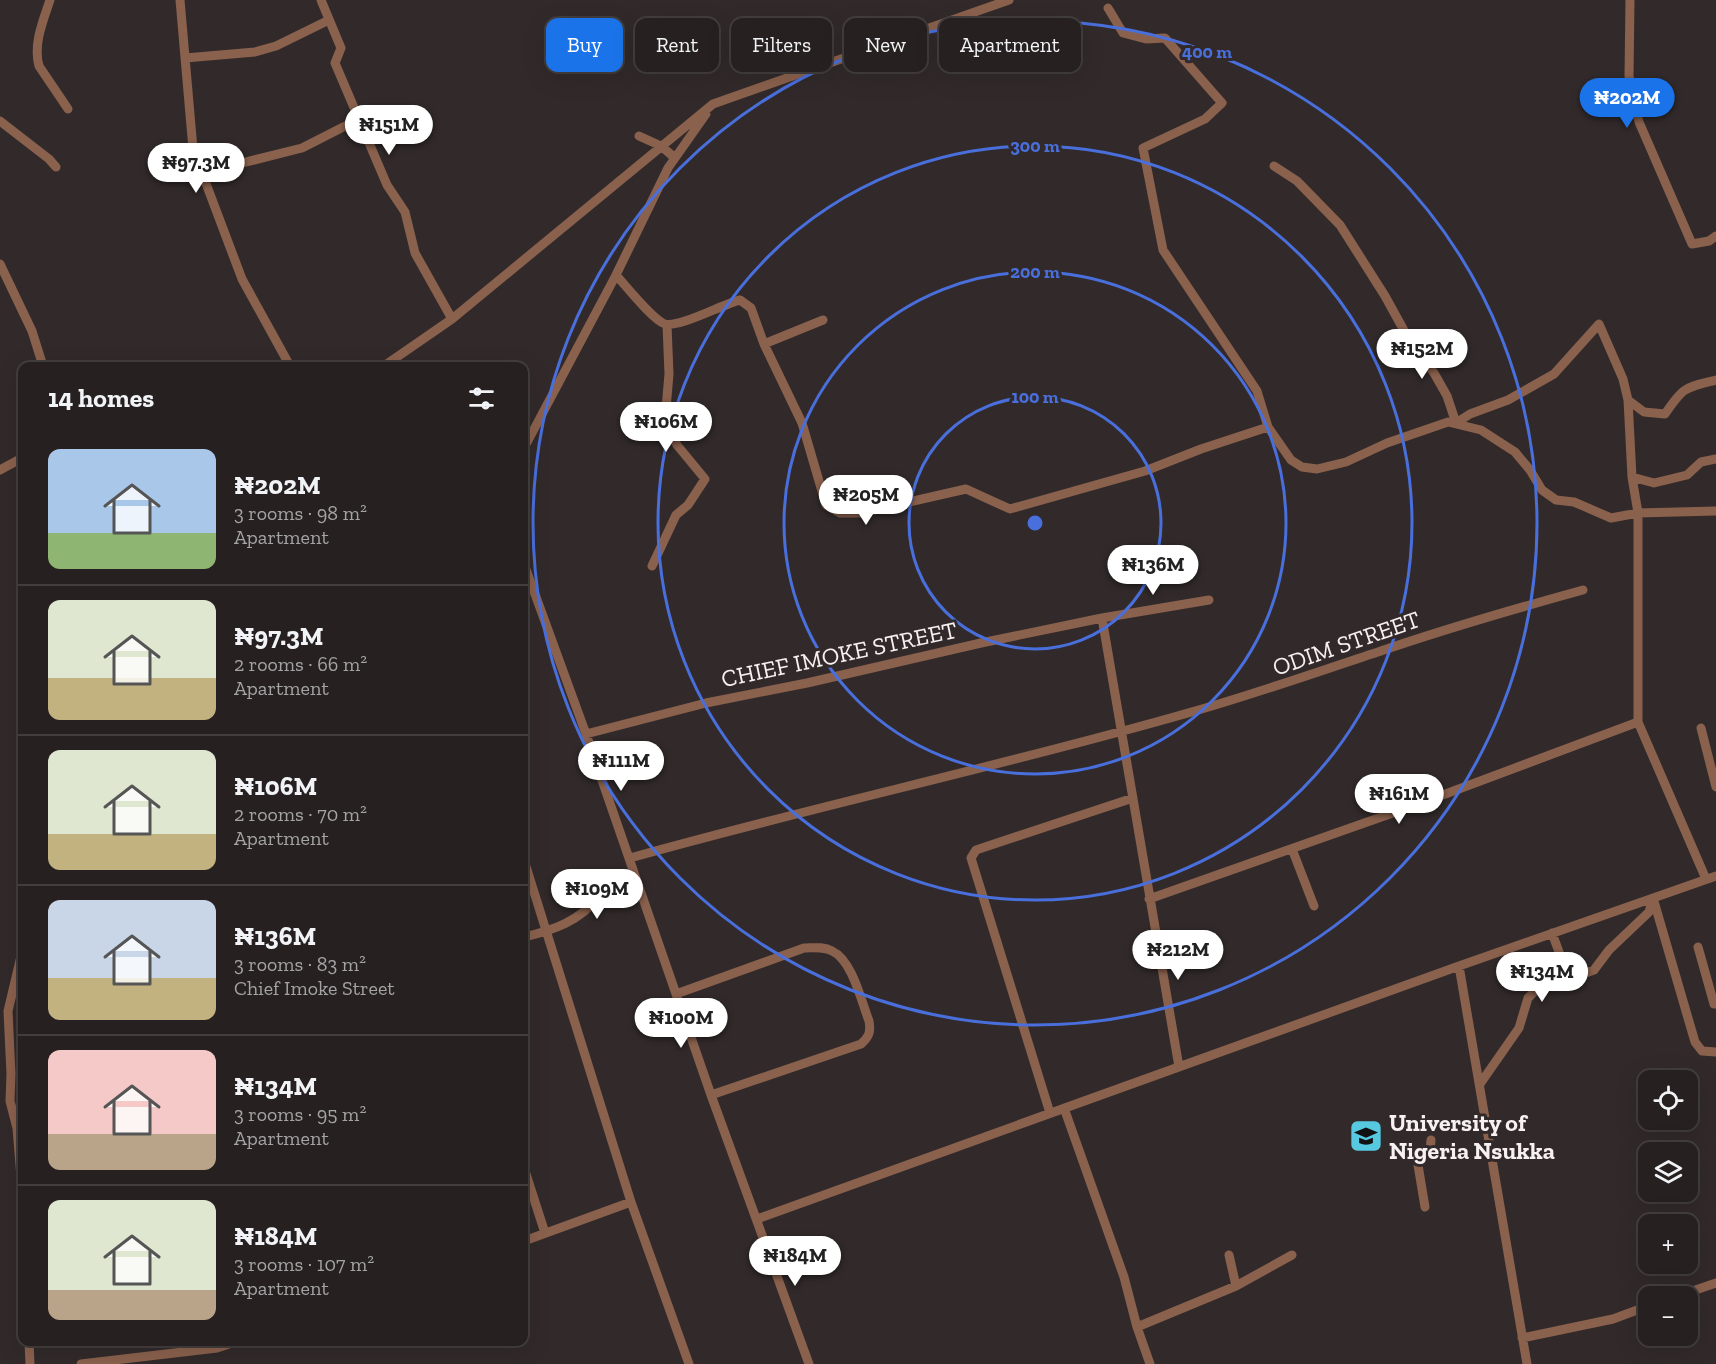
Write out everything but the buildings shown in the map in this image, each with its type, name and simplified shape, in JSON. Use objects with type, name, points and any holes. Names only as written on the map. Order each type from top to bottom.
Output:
[{"type":"street","points":[[50,0],[37,49],[38,61],[39,66],[68,109]]},
{"type":"street","points":[[180,0],[193,149],[243,279],[288,362]]},
{"type":"street","points":[[321,0],[341,48],[335,63],[387,185],[405,212],[415,253],[452,319]]},
{"type":"street","points":[[390,362],[452,319],[713,104],[1009,0]]},
{"type":"street","points":[[1630,0],[1629,76],[1639,122],[1692,244],[1709,241],[1716,236]]},
{"type":"street","points":[[1108,8],[1123,33],[1146,39],[1165,38],[1222,103],[1205,119],[1143,148],[1163,250],[1257,391],[1268,427],[1291,460],[1302,466],[1317,469],[1346,462],[1387,443],[1448,422],[1481,430],[1515,452],[1530,470],[1542,490],[1556,500],[1574,502],[1611,518],[1638,513],[1716,511]]},
{"type":"street","points":[[185,58],[255,52],[276,46],[329,20]]},
{"type":"street","points":[[528,440],[616,275],[668,168],[713,104]]},
{"type":"street","points":[[204,180],[238,164],[302,148],[359,119]]},
{"type":"street","points":[[0,121],[56,167]]},
{"type":"street","points":[[639,136],[661,146],[675,158]]},
{"type":"street","points":[[1274,166],[1297,182],[1340,225],[1385,296],[1407,336],[1434,373],[1447,396],[1456,423]]},
{"type":"street","points":[[0,264],[32,331],[42,362]]},
{"type":"street","points":[[616,275],[658,320],[667,325],[682,322],[726,303],[740,300],[751,308],[764,344],[802,423],[826,505],[840,513],[861,513],[966,489],[1010,509],[1145,471],[1201,449],[1268,427]]},
{"type":"street","points":[[764,344],[823,320]]},
{"type":"street","points":[[1456,423],[1470,414],[1508,400],[1554,374],[1599,324],[1623,379],[1628,400],[1632,477],[1638,513],[1638,722],[1706,879]]},
{"type":"street","points":[[652,566],[676,515],[688,505],[705,479],[677,445],[665,420],[669,374],[667,325]]},
{"type":"street","points":[[1628,400],[1644,412],[1665,414],[1688,386],[1716,380]]},
{"type":"street","points":[[1632,477],[1654,483],[1687,475],[1701,462],[1716,459]]},
{"type":"street","points":[[0,470],[18,460]]},
{"type":"street","points":[[528,575],[630,858],[711,1095],[809,1364]]},
{"type":"street","name":"ODIM STREET","points":[[630,858],[715,834],[1122,732],[1271,689],[1378,652],[1582,590]]},
{"type":"street","name":"CHIEF IMOKE STREET","points":[[586,734],[706,703],[1102,618],[1209,600]]},
{"type":"street","points":[[1102,618],[1179,1067]]},
{"type":"street","points":[[1149,899],[1638,722]]},
{"type":"street","points":[[1701,728],[1716,787]]},
{"type":"street","points":[[1050,1113],[971,858],[976,850],[1133,798]]},
{"type":"street","points":[[1292,849],[1314,906]]},
{"type":"street","points":[[528,874],[631,1202],[689,1364]]},
{"type":"street","points":[[757,1219],[1459,966],[1716,876]]},
{"type":"street","points":[[528,936],[573,921],[589,909],[599,896],[595,878]]},
{"type":"street","points":[[1480,1084],[1519,1028],[1528,998],[1541,985],[1569,980],[1594,970],[1609,950],[1649,912],[1653,898]]},
{"type":"street","points":[[1653,898],[1695,1042],[1701,1051],[1716,1052]]},
{"type":"street","points":[[1552,933],[1569,980]]},
{"type":"street","points":[[676,994],[804,948],[818,947],[831,950],[846,962],[869,1021],[868,1037],[861,1044],[711,1095]]},
{"type":"street","points":[[1698,947],[1714,1004],[1716,1004]]},
{"type":"street","points":[[1459,966],[1527,1364]]},
{"type":"street","points":[[18,969],[8,1011],[10,1101],[18,1140]]},
{"type":"street","points":[[11,1074],[18,1072]]},
{"type":"street","points":[[0,1105],[10,1101]]},
{"type":"street","points":[[1064,1108],[1124,1277],[1137,1327],[1150,1364]]},
{"type":"street","points":[[1425,1207],[1418,1165],[1430,1152],[1431,1140]]},
{"type":"street","points":[[528,1180],[545,1233]]},
{"type":"street","points":[[528,1239],[631,1202]]},
{"type":"street","points":[[1229,1255],[1236,1286]]},
{"type":"street","points":[[1137,1327],[1236,1286],[1292,1255]]},
{"type":"street","points":[[1698,1289],[1716,1283]]},
{"type":"street","points":[[1522,1338],[1613,1319],[1638,1310]]},
{"type":"street","points":[[29,1346],[30,1364]]},
{"type":"street","points":[[81,1364],[218,1346]]},
{"type":"place","name":"University of Nigeria Nsukka","points":[[1366,1136]]}]
